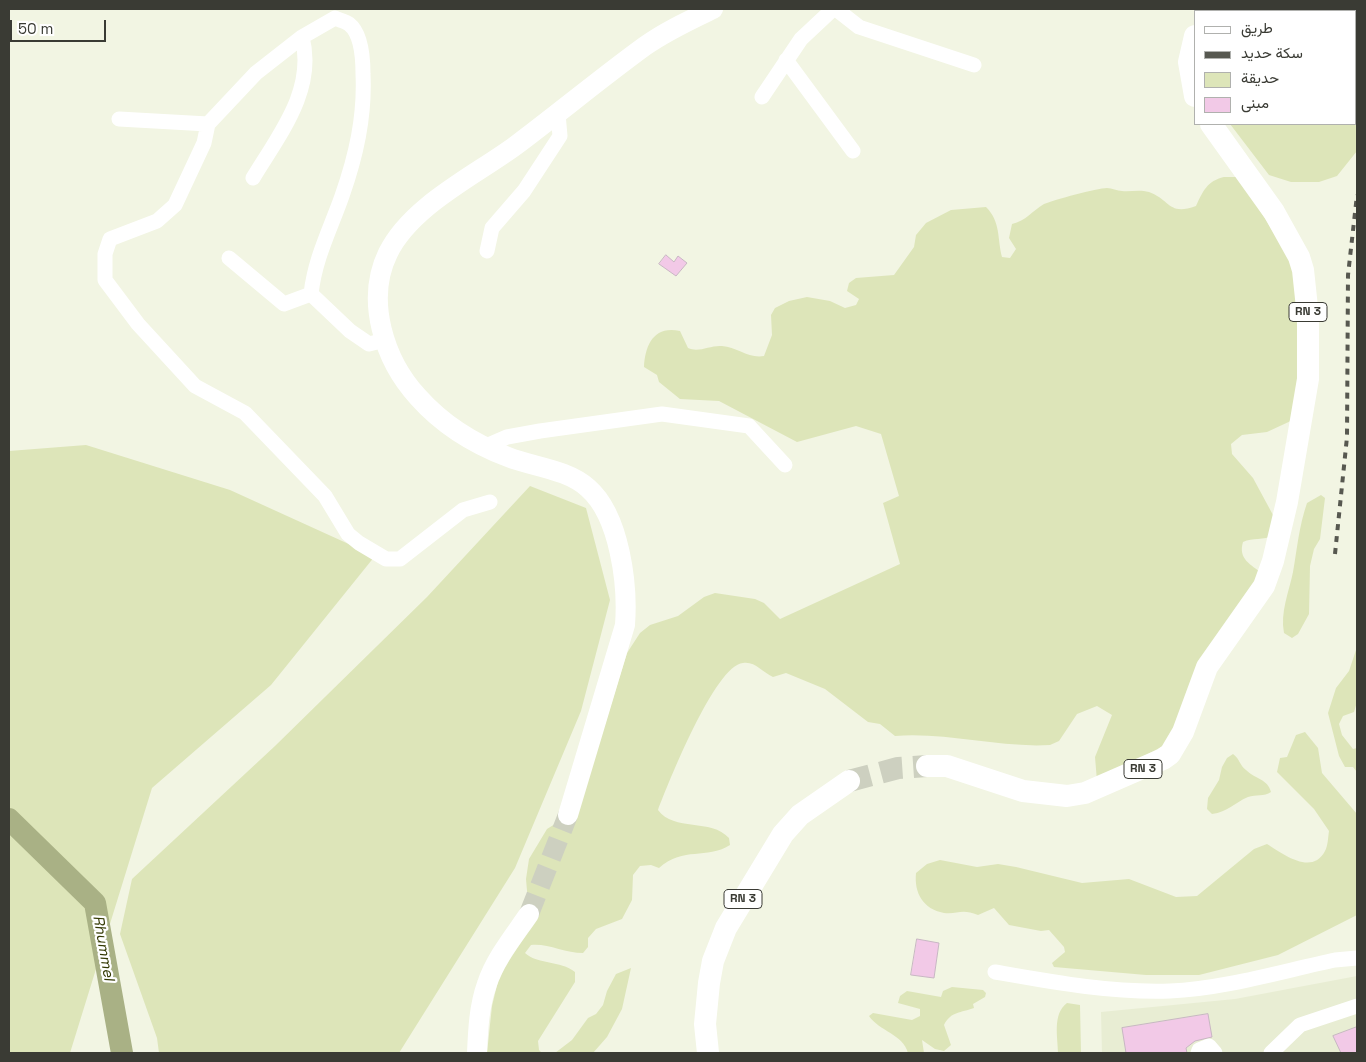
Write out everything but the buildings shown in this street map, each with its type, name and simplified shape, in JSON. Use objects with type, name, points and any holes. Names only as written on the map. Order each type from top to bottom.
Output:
[{"type":"main road","points":[[568,815],[626,625],[627,592],[621,560],[606,512],[597,497],[587,487],[562,474],[508,457],[484,447],[453,429],[417,397],[395,363],[385,340],[378,310],[379,286],[387,256],[399,234],[444,194],[498,159],[646,45],[676,26],[713,9]]},
{"type":"main road","points":[[1194,40],[1189,62],[1194,90]]},
{"type":"main road","name":"RN 3","points":[[928,766],[947,766],[1023,791],[1067,796],[1085,793],[1163,759],[1170,754],[1183,732],[1207,667],[1264,586],[1274,561],[1282,524],[1308,379],[1308,317],[1303,270],[1288,236],[1274,212],[1212,125]]},
{"type":"main road","name":"RN 3","points":[[708,1053],[705,1024],[709,983],[713,960],[726,928],[783,834],[800,815],[849,781]]},
{"type":"main road","points":[[476,1053],[481,1005],[487,982],[497,962],[529,914]]},
{"type":"street","points":[[762,98],[801,39],[834,9],[859,27],[974,65]]},
{"type":"street","points":[[310,294],[314,269],[342,196],[359,141],[364,97],[363,60],[359,40],[349,24],[334,18],[302,37],[256,73],[208,124],[204,143],[175,205],[157,221],[110,239],[105,254],[105,280],[138,324],[194,386],[245,414],[325,496],[348,534],[386,559],[400,559],[463,510],[490,502]]},
{"type":"street","points":[[253,178],[300,98],[306,53],[302,37]]},
{"type":"street","points":[[786,60],[853,152]]},
{"type":"street","points":[[487,251],[492,228],[524,191],[560,136],[558,114]]},
{"type":"street","points":[[119,119],[208,124]]},
{"type":"street","points":[[229,258],[284,304],[310,294]]},
{"type":"street","points":[[310,294],[350,331],[369,344],[385,340]]},
{"type":"street","points":[[484,447],[507,436],[662,414],[750,426],[785,465]]},
{"type":"street","points":[[995,972],[1085,987],[1168,991],[1196,989],[1357,958]]},
{"type":"street","points":[[1271,1053],[1300,1025],[1357,1006]]},
{"type":"street","points":[[1198,1053],[1198,1050],[1209,1046],[1215,1053]]},
{"type":"shaded area","points":[[1357,976],[1357,1053],[1102,1053],[1101,1012],[1235,999]]},
{"type":"green space","points":[[1357,9],[1357,151],[1337,176],[1319,182],[1291,182],[1269,175],[1231,125],[1356,125],[1356,10],[1228,10]]},
{"type":"green space","points":[[1224,177],[1237,177],[1293,264],[1302,322],[1295,419],[1267,432],[1242,435],[1231,444],[1232,454],[1253,478],[1273,515],[1274,535],[1243,542],[1242,553],[1246,561],[1263,574],[1167,744],[1097,781],[1095,757],[1112,715],[1097,706],[1077,714],[1059,741],[1050,745],[1011,744],[934,736],[895,736],[880,724],[868,722],[825,689],[786,673],[773,677],[755,665],[743,663],[732,669],[719,683],[706,704],[682,753],[658,810],[665,817],[673,821],[713,828],[729,838],[730,845],[712,852],[677,857],[659,868],[651,865],[640,866],[633,875],[632,900],[622,919],[596,929],[588,938],[588,947],[583,953],[543,945],[531,945],[525,953],[530,957],[569,968],[575,972],[575,982],[538,1041],[539,1050],[542,1053],[487,1053],[492,1006],[498,981],[529,914],[526,879],[529,859],[547,829],[574,812],[580,805],[627,653],[640,633],[650,625],[678,616],[704,597],[715,593],[755,599],[764,603],[780,619],[900,564],[883,503],[899,496],[881,434],[856,426],[797,442],[719,401],[680,399],[659,382],[657,375],[644,367],[646,351],[653,338],[664,331],[680,331],[688,348],[700,349],[722,346],[753,356],[764,356],[772,335],[771,315],[775,308],[789,301],[807,297],[830,301],[845,308],[856,305],[859,299],[847,291],[849,283],[856,278],[894,275],[914,247],[916,235],[926,223],[951,210],[986,207],[996,224],[1002,257],[1010,258],[1016,249],[1009,238],[1012,224],[1025,218],[1044,204],[1085,192],[1107,188],[1120,191],[1149,192],[1170,206],[1187,209],[1196,206],[1203,191],[1213,181]]},
{"type":"green space","points":[[86,445],[230,490],[375,556],[271,685],[152,788],[70,1053],[9,1053],[9,451]]},
{"type":"green space","points":[[530,486],[586,508],[610,600],[581,711],[515,868],[399,1053],[159,1053],[157,1038],[120,934],[132,879],[275,746],[427,597]]},
{"type":"green space","points":[[1321,495],[1325,498],[1320,539],[1314,549],[1310,566],[1309,614],[1298,634],[1292,638],[1284,633],[1283,617],[1300,529],[1307,503]]},
{"type":"green space","points":[[1357,647],[1357,702],[1354,712],[1343,716],[1339,724],[1342,735],[1353,749],[1357,748],[1357,772],[1353,767],[1345,767],[1339,756],[1328,713],[1336,688],[1349,671]]},
{"type":"green space","points":[[1305,732],[1318,748],[1322,773],[1357,814],[1357,915],[1278,955],[1199,975],[1146,975],[1054,967],[1052,963],[1065,952],[1064,947],[1049,930],[1041,931],[1009,925],[994,908],[978,915],[967,912],[944,913],[930,908],[918,893],[916,873],[927,864],[940,860],[977,867],[998,864],[1082,883],[1129,879],[1176,897],[1197,896],[1254,849],[1267,844],[1297,861],[1313,862],[1325,851],[1329,831],[1314,809],[1277,772],[1280,758],[1287,757],[1296,735]]},
{"type":"green space","points":[[1233,754],[1244,768],[1267,784],[1271,792],[1248,797],[1227,809],[1212,814],[1207,809],[1208,798],[1219,780],[1222,767],[1227,758]]},
{"type":"green space","points":[[631,968],[622,1009],[607,1037],[593,1053],[555,1053],[572,1040],[588,1018],[596,1014],[603,1005],[607,991],[616,974]]},
{"type":"green space","points":[[952,987],[983,990],[986,993],[985,997],[973,1004],[974,1008],[957,1013],[947,1020],[944,1025],[951,1045],[944,1051],[935,1049],[922,1040],[924,1053],[908,1053],[901,1041],[869,1016],[873,1013],[912,1020],[920,1016],[920,1009],[898,1003],[900,996],[907,991],[941,997],[943,991]]},
{"type":"green space","points":[[1067,1003],[1080,1005],[1081,1053],[1058,1053],[1059,1013]]},
{"type":"waterway","name":"Rhummel","points":[[9,819],[95,903],[122,1053]]},
{"type":"tunnel","points":[[849,781],[898,768],[927,766]]},
{"type":"tunnel","points":[[529,914],[568,815]]},
{"type":"railway","points":[[1335,554],[1347,437],[1348,275],[1357,195]]}]
